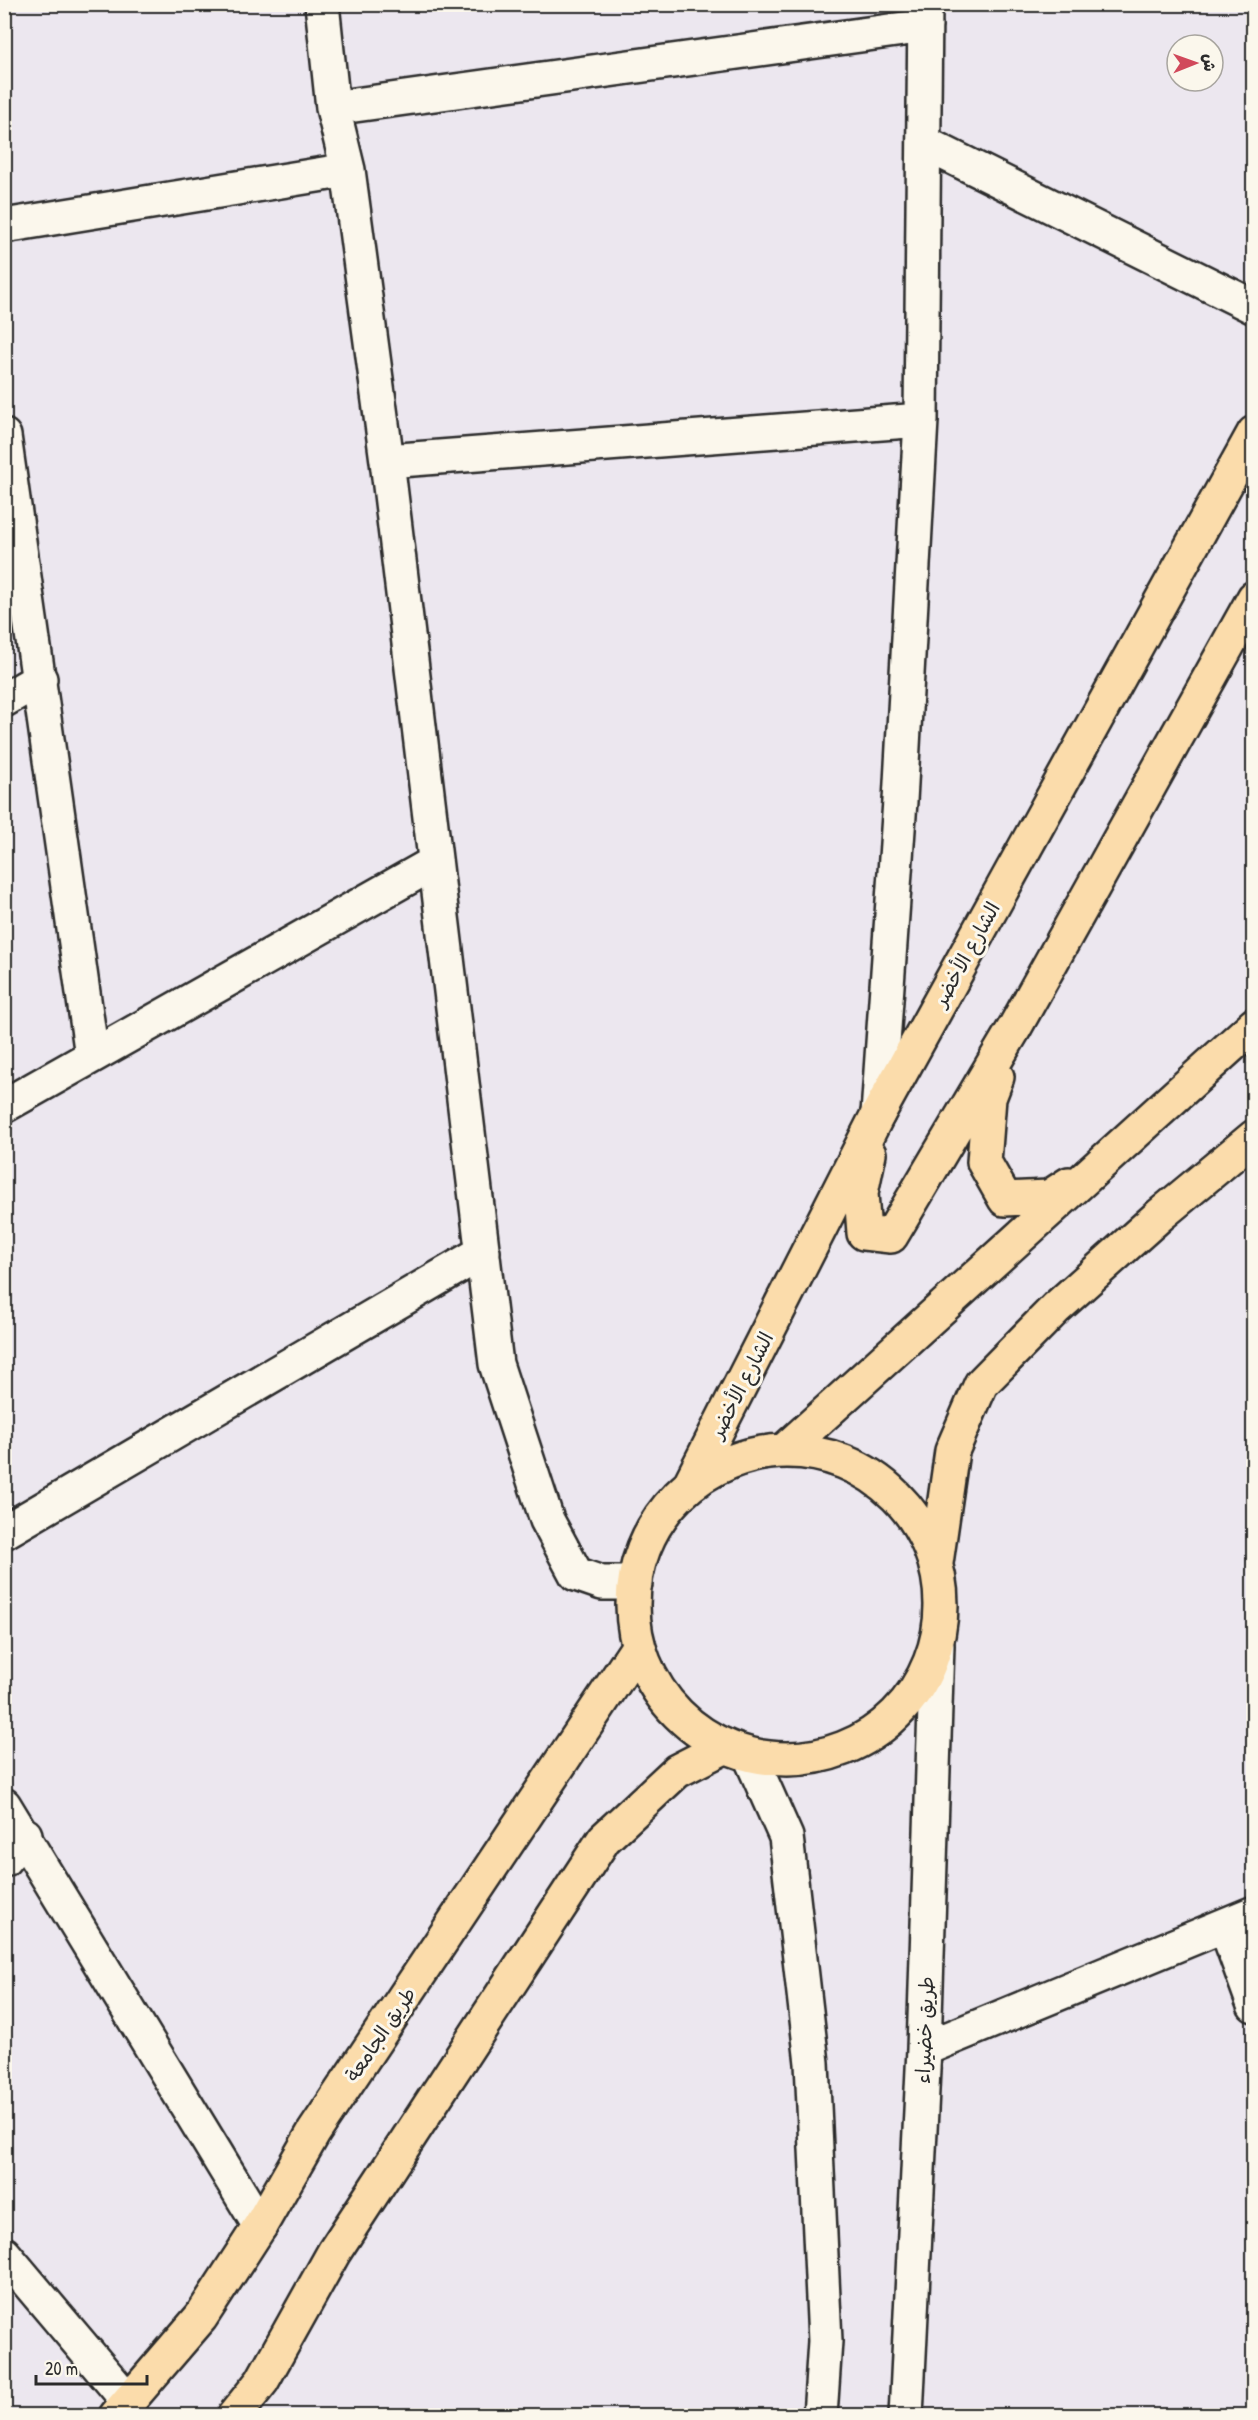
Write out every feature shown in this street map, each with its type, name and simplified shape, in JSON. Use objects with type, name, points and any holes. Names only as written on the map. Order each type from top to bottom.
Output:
[{"type":"main road","name":"الشارع الأخضر","points":[[691,1482],[878,1114],[1254,433]]},
{"type":"main road","points":[[878,1114],[861,1193],[864,1233],[891,1236],[1015,1027],[1254,598]]},
{"type":"main road","points":[[786,1449],[1254,1025]]},
{"type":"main road","points":[[1015,1027],[989,1098],[984,1162],[1005,1199],[1049,1197],[1103,1161]]},
{"type":"main road","points":[[936,1563],[915,1517],[880,1480],[835,1457],[786,1449],[736,1457],[691,1482],[656,1521],[638,1561],[632,1604],[638,1647],[656,1687],[685,1722],[737,1751],[797,1760],[844,1749],[886,1725],[917,1689],[937,1645],[941,1604],[936,1563],[952,1451],[981,1384],[1056,1308],[1160,1215],[1254,1137]]},
{"type":"main road","name":"طريق الجامعة","points":[[123,2409],[201,2317],[260,2226],[314,2132],[638,1647]]},
{"type":"main road","points":[[234,2415],[262,2381],[334,2252],[604,1839],[677,1772],[737,1751]]},
{"type":"street","points":[[322,4],[333,108],[348,170],[387,461],[496,1364],[547,1520],[576,1574],[602,1583],[635,1583]]},
{"type":"street","points":[[333,108],[925,15],[921,420],[900,801],[878,1114]]},
{"type":"street","points":[[924,143],[1254,307]]},
{"type":"street","points":[[4,226],[348,170]]},
{"type":"street","points":[[387,461],[921,420]]},
{"type":"street","points":[[4,436],[92,1056]]},
{"type":"street","points":[[4,700],[40,679]]},
{"type":"street","points":[[4,1106],[434,863]]},
{"type":"street","points":[[4,1532],[483,1252]]},
{"type":"street","name":"طريق خضيراء","points":[[906,2415],[924,2049],[937,1645]]},
{"type":"street","points":[[737,1751],[786,1837],[812,2062],[825,2341],[820,2415]]},
{"type":"street","points":[[4,1805],[25,1835],[260,2226]]},
{"type":"street","points":[[4,1860],[25,1835]]},
{"type":"street","points":[[924,2049],[1239,1919],[1254,2005]]},
{"type":"street","points":[[4,2254],[123,2409]]}]
